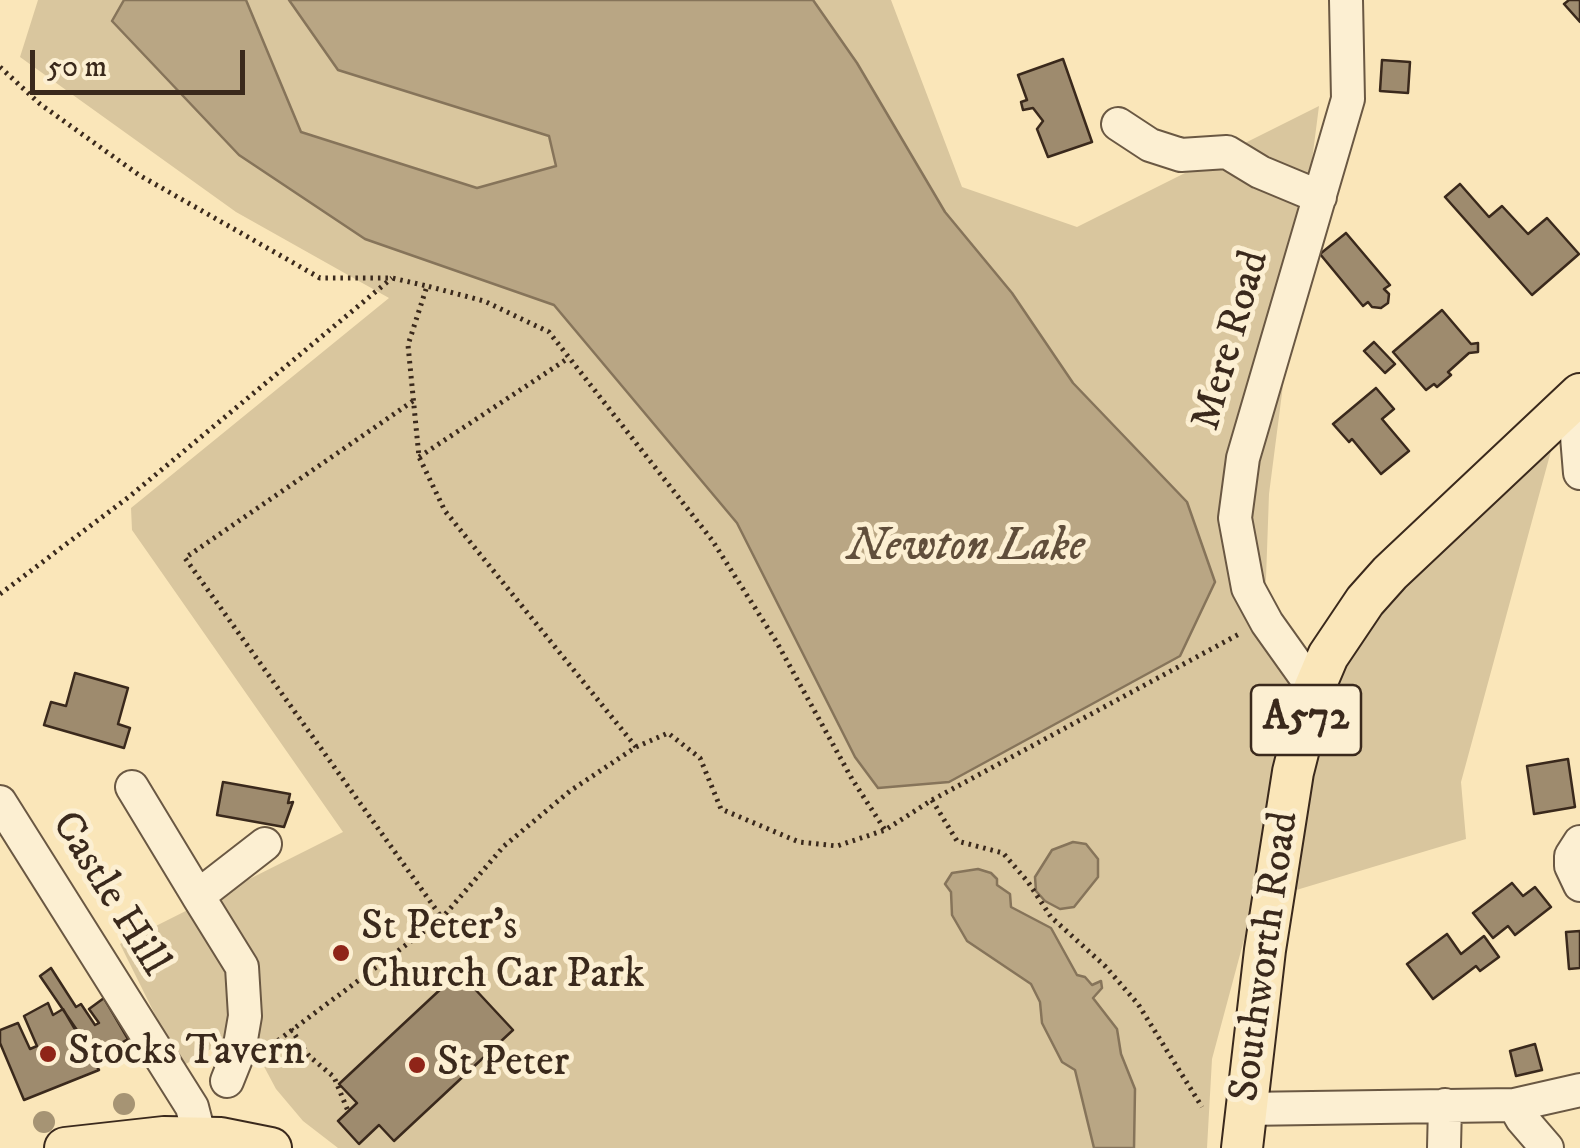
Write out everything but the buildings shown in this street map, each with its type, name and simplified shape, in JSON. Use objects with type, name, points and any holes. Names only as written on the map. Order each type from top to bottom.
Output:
[{"type":"main road","name":"Southworth Road","points":[[1243,1128],[1293,772],[1314,690],[1328,656],[1345,628],[1390,573],[1577,397]]},
{"type":"main road","points":[[66,1148],[130,1139],[196,1122],[234,1140],[270,1148]]},
{"type":"street","name":"Mere Road","points":[[1314,690],[1267,623],[1248,588],[1234,518],[1243,458],[1348,100],[1346,0]]},
{"type":"street","points":[[1118,124],[1150,145],[1181,155],[1228,152],[1260,172],[1320,196]]},
{"type":"street","points":[[1577,397],[1580,470]]},
{"type":"street","points":[[132,787],[242,966],[245,1016],[239,1051],[227,1081]]},
{"type":"street","name":"Castle Hill","points":[[0,802],[196,1122]]},
{"type":"street","points":[[1580,842],[1571,866],[1580,885]]},
{"type":"street","points":[[198,896],[266,844]]},
{"type":"street","points":[[196,1122],[227,1081],[258,1056]]},
{"type":"street","points":[[1243,1128],[1445,1105],[1514,1104],[1580,1090]]},
{"type":"street","points":[[1514,1104],[1548,1148]]},
{"type":"street","points":[[1444,1148],[1445,1105]]},
{"type":"path","points":[[0,67],[40,104],[139,175],[320,278],[392,278],[427,286],[484,300],[549,332],[712,540],[776,641],[844,765],[885,830]]},
{"type":"path","points":[[0,594],[130,496],[392,278]]},
{"type":"path","points":[[427,286],[408,344],[419,457],[445,511],[636,747]]},
{"type":"path","points":[[419,457],[567,359]]},
{"type":"path","points":[[414,401],[184,558],[442,918]]},
{"type":"path","points":[[258,1056],[442,918],[504,846],[570,790],[636,747],[668,732],[700,758],[722,810],[799,842],[838,846],[885,830],[932,800],[1248,629]]},
{"type":"path","points":[[932,800],[957,840],[1003,853],[1051,917],[1106,966],[1138,1004],[1202,1107]]},
{"type":"path","points":[[291,1029],[309,1056],[334,1077],[348,1110]]},
{"type":"shaded area","points":[[38,0],[124,0],[113,22],[239,155],[365,239],[554,305],[737,523],[855,757],[879,788],[949,782],[1187,502],[1073,383],[1012,293],[945,212],[857,63],[813,0],[891,0],[962,187],[1077,227],[1319,106],[1269,494],[1265,607],[1338,681],[1353,635],[1554,440],[1461,782],[1466,839],[1293,891],[1256,895],[1212,1059],[1207,1148],[338,1148],[303,1121],[276,1089],[244,1029],[181,1067],[120,944],[343,832],[132,530],[131,508],[389,298],[236,212],[20,57]]},
{"type":"shaded area","points":[[246,0],[289,0],[338,70],[549,136],[556,165],[477,188],[301,132]]},
{"type":"water","name":"Newton Lake","points":[[124,0],[246,0],[301,132],[477,188],[556,166],[549,136],[338,70],[289,0],[813,0],[857,63],[945,212],[1012,293],[1073,383],[1187,502],[1215,582],[1180,656],[949,782],[878,788],[855,757],[737,523],[554,305],[365,239],[239,155],[112,21]]},
{"type":"water","points":[[1073,842],[1086,844],[1098,859],[1098,877],[1074,907],[1060,909],[1036,891],[1035,877],[1052,850]]},
{"type":"water","points":[[978,869],[997,879],[997,885],[1010,894],[1011,907],[1051,928],[1077,975],[1092,985],[1101,981],[1102,988],[1093,998],[1117,1029],[1121,1054],[1135,1089],[1134,1148],[1094,1148],[1075,1070],[1062,1062],[1042,1023],[1040,1002],[1031,984],[967,941],[952,915],[951,892],[945,884],[952,873]]},
{"type":"place","name":"St Peter's Church Car Park","points":[[341,953]]},
{"type":"place","name":"Stocks Tavern","points":[[48,1054]]},
{"type":"place","name":"St Peter","points":[[417,1065]]}]
